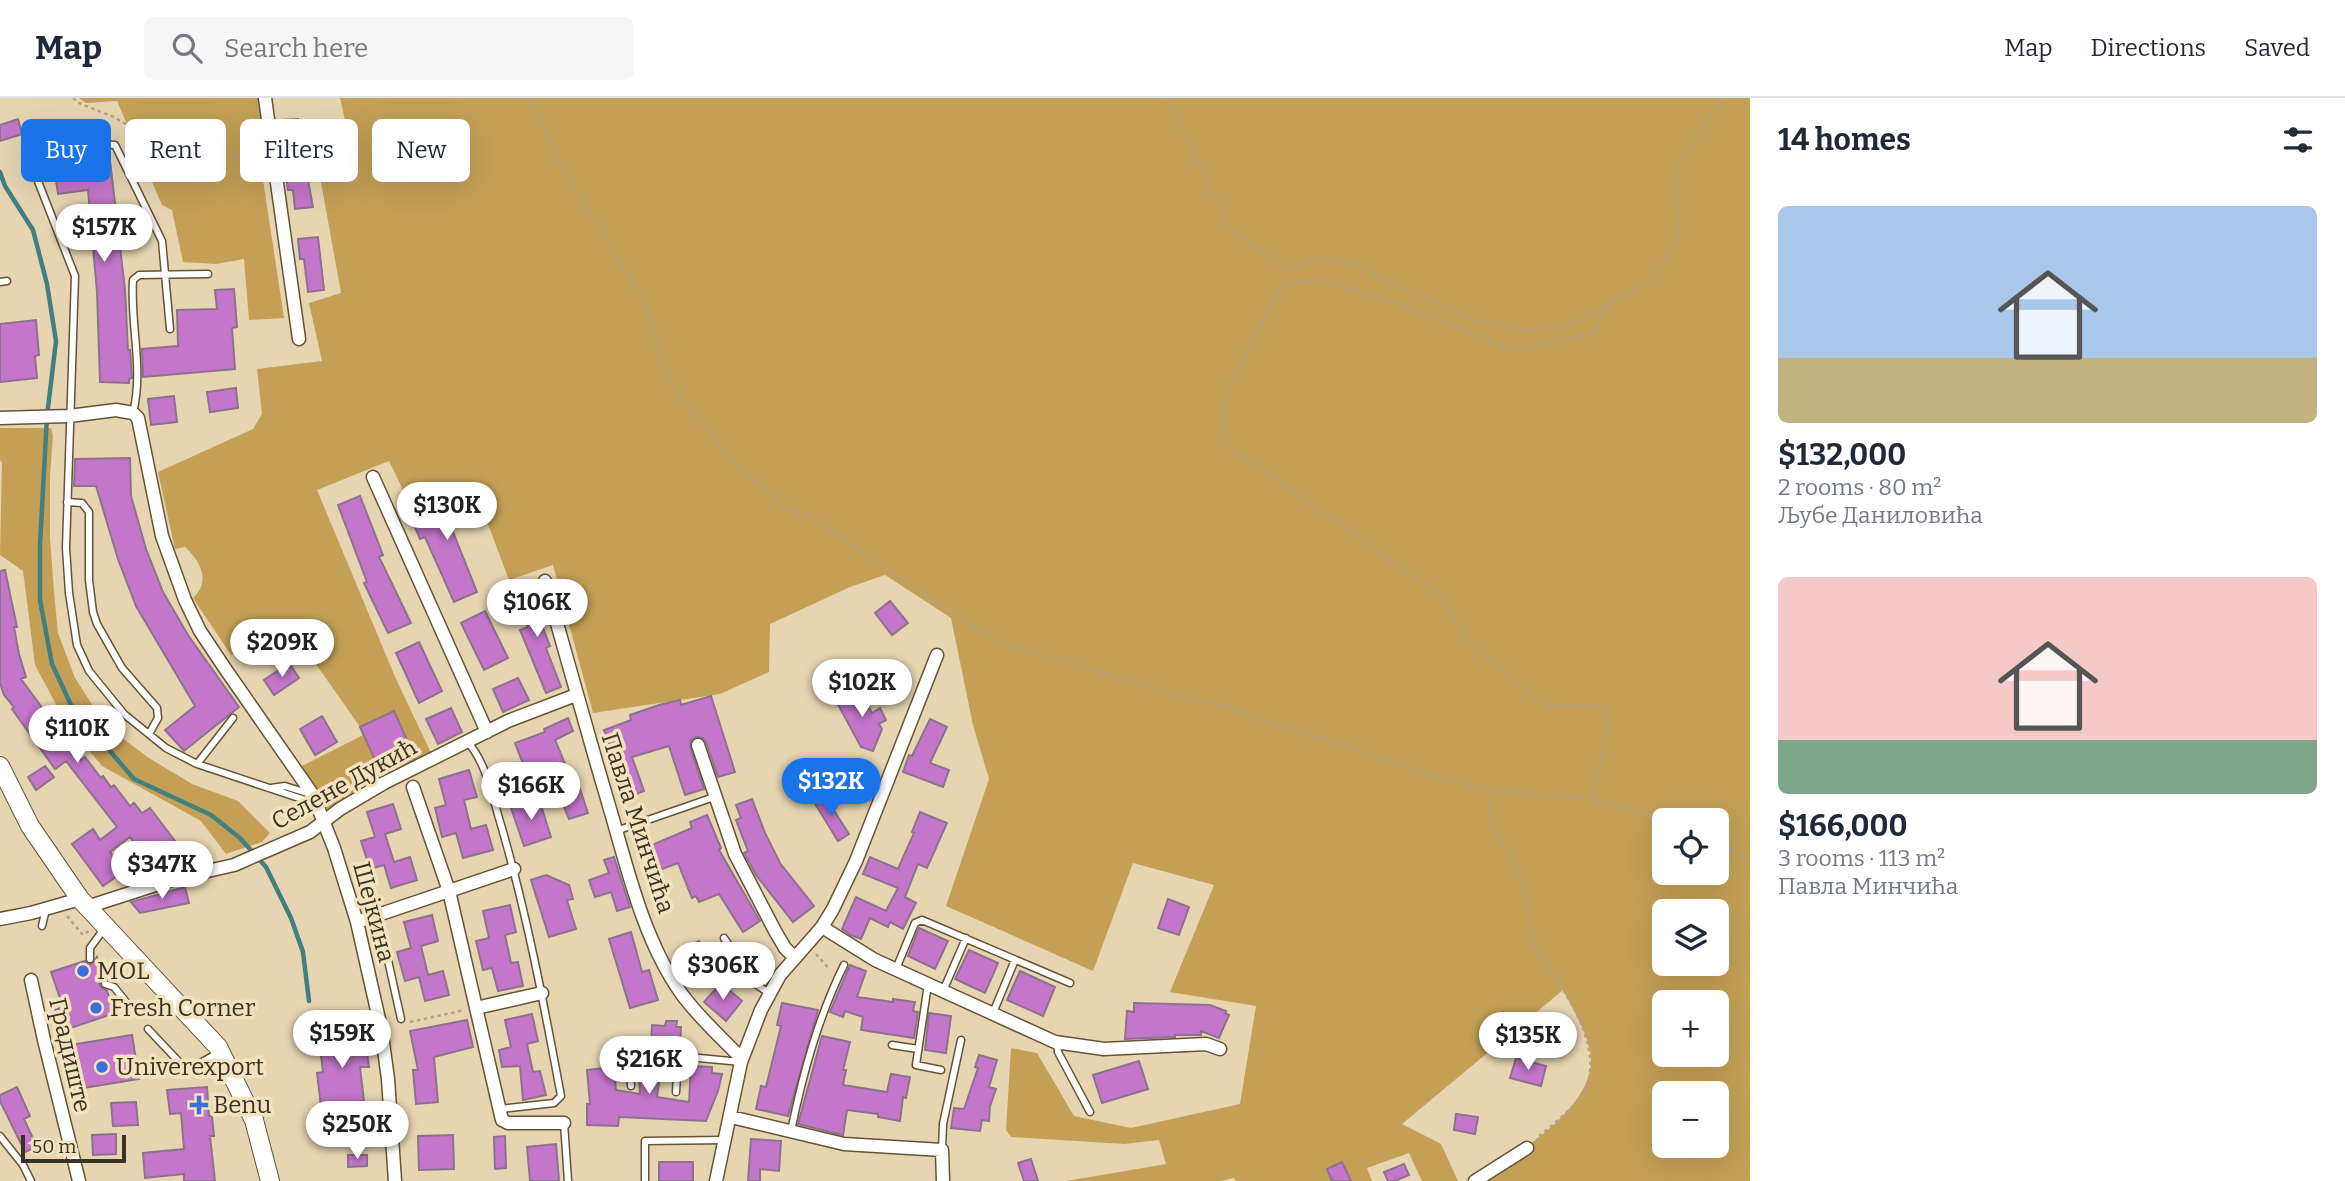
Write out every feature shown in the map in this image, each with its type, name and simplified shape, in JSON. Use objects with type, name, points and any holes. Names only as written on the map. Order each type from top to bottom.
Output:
[{"type":"main road","points":[[0,766],[30,826],[84,903],[181,1005],[220,1051],[254,1120],[270,1181]]},
{"type":"street","points":[[265,98],[268,119]]},
{"type":"street","points":[[276,182],[299,339]]},
{"type":"street","points":[[0,418],[63,416],[116,410],[134,413]]},
{"type":"street","name":"Шејкина","points":[[134,413],[140,424],[162,536],[185,600],[200,631],[315,799],[326,822],[357,922],[385,1049],[395,1181]]},
{"type":"street","points":[[373,477],[487,732]]},
{"type":"street","name":"Павла Минчића","points":[[545,581],[616,831],[644,916],[666,968],[693,1008],[742,1061]]},
{"type":"street","points":[[716,1181],[742,1061],[769,993],[794,957],[822,927],[833,909],[856,861],[937,655]]},
{"type":"street","name":"Селене Дукић","points":[[0,919],[84,903],[220,869],[244,860],[310,832],[361,796],[467,741],[538,708],[576,695]]},
{"type":"street","points":[[698,745],[735,854],[775,931],[794,957]]},
{"type":"street","points":[[413,788],[449,891],[502,1120],[564,1123]]},
{"type":"street","points":[[357,922],[514,869]]},
{"type":"street","points":[[822,927],[875,960],[1057,1043],[1114,1049],[1206,1044],[1220,1049]]},
{"type":"street","name":"Градиште","points":[[32,980],[79,1181]]},
{"type":"street","points":[[476,1008],[542,993]]},
{"type":"street","points":[[731,1117],[854,1146],[942,1150],[943,1181]]},
{"type":"street","points":[[1475,1181],[1527,1147]]},
{"type":"lane","points":[[170,329],[162,241],[115,145],[96,144],[45,152],[38,158],[34,171],[75,276],[63,416],[66,548],[77,645],[89,671],[112,700],[166,748],[197,764],[271,788],[285,786],[315,799]]},
{"type":"lane","points":[[134,413],[139,365],[133,280],[139,275],[208,274]]},
{"type":"lane","points":[[67,502],[82,503],[88,509],[89,580],[93,612],[122,668],[157,708],[158,718],[149,734]]},
{"type":"lane","points":[[197,764],[233,718]]},
{"type":"lane","points":[[467,741],[478,754],[484,770],[514,869],[542,993],[560,1100],[500,1109]]},
{"type":"lane","points":[[616,831],[715,797]]},
{"type":"lane","points":[[42,926],[46,909]]},
{"type":"lane","points":[[378,915],[403,1021]]},
{"type":"lane","points":[[896,969],[915,923],[926,920],[1070,984]]},
{"type":"lane","points":[[90,959],[90,948],[105,928]]},
{"type":"lane","points":[[724,938],[757,985],[769,993]]},
{"type":"lane","points":[[943,991],[966,938]]},
{"type":"lane","points":[[993,1013],[1015,960]]},
{"type":"lane","points":[[791,1131],[803,1075],[817,1030],[844,965]]},
{"type":"lane","points":[[105,984],[114,987],[131,1008],[141,1011],[152,1012],[181,1005]]},
{"type":"lane","points":[[928,984],[916,1065],[941,1070]]},
{"type":"lane","points":[[148,1029],[182,1065],[195,1066],[220,1051]]},
{"type":"lane","points":[[942,1150],[943,1124],[961,1040]]},
{"type":"lane","points":[[1057,1043],[1058,1052],[1090,1112]]},
{"type":"lane","points":[[892,1045],[918,1049]]},
{"type":"lane","points":[[631,1086],[629,1057],[632,1052],[742,1061]]},
{"type":"lane","points":[[676,1092],[678,1056]]},
{"type":"lane","points":[[564,1123],[568,1181]]},
{"type":"lane","points":[[0,1136],[23,1165],[31,1181]]},
{"type":"lane","points":[[645,1180],[645,1141],[725,1140]]},
{"type":"path","points":[[73,98],[87,107],[114,117],[159,144],[199,148],[240,159]]},
{"type":"path","points":[[527,98],[540,116],[558,164],[640,294],[652,325],[663,370],[685,403],[739,467],[788,510],[808,514],[907,584],[999,642],[1177,695],[1225,706],[1275,726],[1331,741],[1441,779],[1494,791],[1592,799],[1652,817]]},
{"type":"path","points":[[1166,98],[1230,229],[1290,272],[1310,259],[1353,264],[1473,320],[1522,331],[1569,326],[1612,300],[1653,281],[1678,236],[1676,169],[1722,98]]},
{"type":"path","points":[[1592,799],[1609,726],[1603,706],[1546,705],[1469,643],[1434,591],[1224,443],[1224,394],[1283,282],[1323,281],[1394,302],[1513,350],[1592,334],[1612,300]]},
{"type":"path","points":[[1494,791],[1489,806],[1490,821],[1525,887],[1528,921],[1539,954],[1563,990],[1588,1042],[1591,1062],[1586,1084],[1578,1101],[1527,1147]]},
{"type":"path","points":[[1729,849],[1750,862]]},
{"type":"path","points":[[805,945],[837,978]]},
{"type":"path","points":[[403,1021],[459,1011]]},
{"type":"shaded area","points":[[79,98],[265,98],[268,119],[240,119],[240,182],[263,182],[284,318],[249,320],[244,259],[216,264],[183,262],[172,210],[162,205],[152,182],[226,182],[226,119],[125,119],[117,101],[86,103]]},
{"type":"shaded area","points":[[340,98],[1750,98],[1750,1181],[1475,1181],[1547,1130],[1578,1097],[1588,1079],[1591,1060],[1588,1042],[1563,990],[1402,1124],[1441,1144],[1458,1181],[1422,1181],[1409,1153],[1367,1168],[1372,1181],[1236,1181],[1234,1178],[1220,1181],[1066,1181],[1166,1164],[1159,1140],[1124,1144],[1011,1137],[1006,1130],[1011,1048],[1037,1053],[1074,1116],[1131,1128],[1240,1104],[1256,1006],[1170,992],[1214,885],[1133,863],[1093,971],[946,906],[989,779],[973,725],[951,618],[885,575],[850,587],[770,624],[769,672],[720,694],[593,713],[553,565],[509,580],[472,482],[406,496],[389,461],[317,490],[396,679],[434,759],[326,822],[296,769],[365,734],[285,620],[231,655],[193,598],[202,585],[202,572],[196,559],[185,547],[175,549],[158,472],[253,429],[262,414],[257,369],[322,361],[309,303],[341,293],[321,182],[358,182],[358,119],[345,119]]},
{"type":"shaded area","points":[[0,428],[51,428],[50,538],[54,592],[58,633],[75,678],[106,726],[149,758],[192,784],[238,801],[270,833],[262,842],[226,854],[201,821],[102,766],[66,723],[35,665],[23,571],[0,555]]},
{"type":"building","points":[[18,119],[21,134],[0,141],[0,125]]},
{"type":"building","points":[[111,169],[125,290],[132,378],[129,383],[100,382],[97,292],[88,190],[58,194],[56,182],[111,182]]},
{"type":"building","points":[[287,182],[308,182],[313,207],[295,209],[293,190],[288,190]]},
{"type":"building","points":[[318,237],[324,290],[308,292],[304,259],[300,259],[298,239]]},
{"type":"building","points":[[234,289],[237,327],[232,328],[235,369],[143,377],[142,349],[178,346],[177,310],[217,309],[215,290]]},
{"type":"building","points":[[36,320],[39,355],[35,356],[37,378],[0,382],[0,324]]},
{"type":"building","points":[[236,388],[238,408],[210,412],[207,392]]},
{"type":"building","points":[[174,396],[177,422],[151,425],[148,399]]},
{"type":"building","points":[[130,458],[131,496],[146,549],[163,592],[188,635],[239,707],[184,751],[165,730],[195,706],[136,606],[118,559],[96,486],[74,486],[75,459]]},
{"type":"building","points":[[360,496],[383,555],[379,557],[411,623],[388,633],[364,583],[367,582],[338,505]]},
{"type":"building","points":[[469,496],[477,517],[451,527],[477,592],[454,602],[425,537],[420,539],[408,511]]},
{"type":"building","points":[[5,570],[17,627],[14,627],[19,654],[26,677],[21,679],[81,760],[85,757],[101,778],[103,776],[111,787],[114,785],[130,806],[134,803],[142,813],[150,808],[178,845],[150,865],[130,837],[110,852],[124,871],[103,886],[72,844],[93,829],[100,840],[117,827],[66,761],[55,769],[12,709],[14,707],[4,695],[0,683],[0,571]]},
{"type":"building","points":[[534,586],[543,607],[536,610],[550,646],[546,648],[561,687],[546,693],[520,630],[528,627],[515,596]]},
{"type":"building","points":[[890,601],[908,623],[892,635],[875,613]]},
{"type":"building","points":[[485,611],[508,658],[484,670],[461,623]]},
{"type":"building","points":[[419,642],[442,691],[419,703],[396,653]]},
{"type":"building","points":[[289,663],[299,678],[274,695],[264,680]]},
{"type":"building","points":[[518,678],[529,700],[503,712],[493,689]]},
{"type":"building","points":[[859,688],[872,713],[880,708],[886,720],[879,724],[882,729],[873,751],[861,747],[836,701]]},
{"type":"building","points":[[711,696],[735,772],[718,777],[706,742],[703,738],[696,737],[691,740],[690,747],[704,789],[685,795],[669,746],[632,757],[644,791],[629,797],[604,730],[631,720],[630,715],[659,705],[680,700],[681,705]]},
{"type":"building","points":[[451,708],[462,732],[438,744],[426,719]]},
{"type":"building","points":[[394,711],[415,758],[381,773],[360,727]]},
{"type":"building","points":[[322,716],[337,742],[315,755],[300,729]]},
{"type":"building","points":[[568,718],[573,731],[555,740],[566,766],[551,772],[550,766],[527,774],[515,743],[545,732],[544,729]]},
{"type":"building","points":[[930,719],[947,727],[930,763],[949,770],[943,787],[903,772],[909,755],[912,756]]},
{"type":"building","points":[[45,766],[54,777],[36,790],[28,777]]},
{"type":"building","points":[[469,770],[477,797],[464,800],[471,829],[486,825],[493,850],[463,858],[456,833],[442,837],[435,808],[446,805],[439,779]]},
{"type":"building","points":[[580,789],[588,813],[569,819],[559,795]]},
{"type":"building","points":[[824,795],[849,834],[838,841],[814,802]]},
{"type":"building","points":[[539,799],[551,837],[524,846],[511,808]]},
{"type":"building","points":[[752,799],[780,863],[814,906],[793,922],[756,875],[744,853],[748,851],[736,820],[741,818],[736,805]]},
{"type":"building","points":[[393,804],[401,829],[385,834],[394,862],[410,857],[417,880],[391,888],[384,865],[370,869],[361,841],[375,837],[367,812]]},
{"type":"building","points":[[920,812],[947,823],[927,868],[918,864],[905,897],[916,903],[903,929],[890,922],[888,927],[870,918],[861,939],[851,935],[842,929],[856,897],[886,911],[898,888],[863,874],[870,857],[898,869]]},
{"type":"building","points":[[707,815],[721,848],[719,850],[760,921],[743,932],[719,894],[699,902],[696,896],[692,898],[678,863],[654,872],[645,848],[692,828],[690,822]]},
{"type":"building","points":[[614,857],[630,907],[617,911],[611,892],[595,897],[589,880],[609,873],[604,860]]},
{"type":"building","points":[[546,875],[569,885],[573,899],[567,900],[576,929],[549,937],[531,880]]},
{"type":"building","points":[[185,887],[189,903],[140,913],[131,902]]},
{"type":"building","points":[[1168,899],[1189,907],[1179,935],[1158,928]]},
{"type":"building","points":[[510,905],[516,932],[505,935],[511,963],[518,962],[523,986],[498,991],[492,968],[483,970],[476,941],[489,938],[483,911]]},
{"type":"building","points":[[432,915],[438,941],[421,946],[428,975],[443,971],[449,995],[425,1001],[419,977],[405,981],[397,952],[411,948],[404,922]]},
{"type":"building","points":[[919,928],[948,941],[935,969],[908,956]]},
{"type":"building","points":[[631,932],[642,972],[649,970],[658,1000],[630,1008],[609,939]]},
{"type":"building","points":[[699,941],[709,965],[693,973],[681,951]]},
{"type":"building","points":[[969,950],[998,963],[985,993],[955,979]]},
{"type":"building","points":[[97,957],[104,979],[100,986],[107,991],[115,1013],[62,1031],[55,1010],[63,1007],[51,972],[85,961],[92,964]]},
{"type":"building","points":[[850,965],[866,971],[857,997],[915,1002],[913,1011],[918,1012],[914,1038],[861,1030],[863,1017],[845,1011],[843,1017],[830,1012]]},
{"type":"building","points":[[1020,971],[1055,987],[1043,1016],[1007,1000]]},
{"type":"building","points":[[721,983],[742,1001],[726,1021],[704,1002]]},
{"type":"building","points":[[782,1003],[818,1010],[788,1116],[756,1109],[761,1086],[766,1087],[781,1026],[777,1025]]},
{"type":"building","points":[[1134,1003],[1210,1005],[1226,1011],[1229,1015],[1219,1038],[1201,1031],[1201,1035],[1125,1039],[1127,1011],[1134,1012]]},
{"type":"building","points":[[929,1013],[951,1016],[946,1053],[925,1050]]},
{"type":"building","points":[[532,1014],[538,1041],[527,1044],[533,1072],[540,1071],[546,1095],[523,1100],[520,1066],[502,1067],[499,1050],[511,1047],[505,1020]]},
{"type":"building","points":[[467,1020],[473,1047],[434,1057],[438,1102],[416,1104],[413,1070],[418,1070],[410,1031]]},
{"type":"building","points":[[666,1021],[677,1021],[676,1027],[681,1027],[680,1048],[651,1048],[652,1025],[665,1026]]},
{"type":"building","name":"Univerexport","points":[[132,1035],[139,1079],[71,1090],[64,1046]]},
{"type":"building","points":[[365,1035],[369,1067],[360,1067],[364,1101],[321,1106],[317,1073],[323,1072],[319,1040]]},
{"type":"building","points":[[822,1036],[850,1042],[843,1070],[846,1070],[843,1085],[887,1092],[891,1074],[910,1077],[906,1098],[903,1097],[900,1121],[878,1117],[878,1114],[847,1110],[843,1135],[798,1124]]},
{"type":"building","points":[[979,1055],[997,1060],[989,1087],[996,1089],[990,1106],[989,1121],[982,1120],[980,1131],[951,1128],[954,1108],[964,1109],[978,1068],[975,1067]]},
{"type":"building","points":[[1516,1058],[1546,1066],[1541,1086],[1510,1078]]},
{"type":"building","points":[[662,1060],[657,1097],[689,1102],[691,1066],[712,1067],[712,1073],[722,1074],[706,1121],[619,1117],[618,1126],[587,1125],[587,1104],[590,1104],[587,1070],[614,1067],[616,1090],[640,1094],[638,1062]]},
{"type":"building","points":[[1139,1061],[1148,1089],[1102,1103],[1093,1075]]},
{"type":"building","points":[[17,1087],[30,1116],[24,1119],[37,1147],[25,1152],[0,1101],[0,1095]]},
{"type":"building","points":[[207,1087],[209,1116],[212,1116],[214,1136],[210,1136],[215,1181],[184,1181],[184,1174],[145,1178],[143,1153],[184,1149],[181,1113],[170,1114],[167,1090]]},
{"type":"building","points":[[136,1102],[138,1125],[113,1126],[111,1103]]},
{"type":"building","points":[[1456,1114],[1478,1117],[1475,1134],[1454,1130]]},
{"type":"building","points":[[116,1134],[116,1154],[93,1155],[92,1135]]},
{"type":"building","points":[[453,1135],[454,1169],[419,1170],[418,1136]]},
{"type":"building","points":[[505,1136],[506,1168],[495,1169],[494,1137]]},
{"type":"building","points":[[751,1139],[781,1141],[779,1171],[760,1169],[760,1181],[748,1181]]},
{"type":"building","points":[[556,1144],[559,1181],[530,1181],[527,1147]]},
{"type":"building","points":[[348,1155],[367,1155],[367,1166],[348,1167]]},
{"type":"building","points":[[1031,1159],[1038,1181],[1024,1181],[1018,1163]]},
{"type":"building","points":[[659,1162],[693,1162],[693,1181],[659,1181]]},
{"type":"building","points":[[1342,1162],[1351,1181],[1332,1181],[1327,1169]]},
{"type":"building","points":[[1404,1164],[1409,1175],[1388,1181],[1384,1172]]},
{"type":"waterway","points":[[0,172],[5,186],[33,230],[47,284],[56,341],[47,416],[40,545],[40,600],[52,664],[72,707],[134,779],[211,815],[240,838],[266,867],[291,918],[303,952],[309,1001]]},
{"type":"place","name":"MOL","points":[[83,971]]},
{"type":"place","name":"Fresh Corner","points":[[96,1008]]},
{"type":"place","name":"Univerexport","points":[[102,1067]]},
{"type":"place","name":"Benu","points":[[199,1105]]}]
